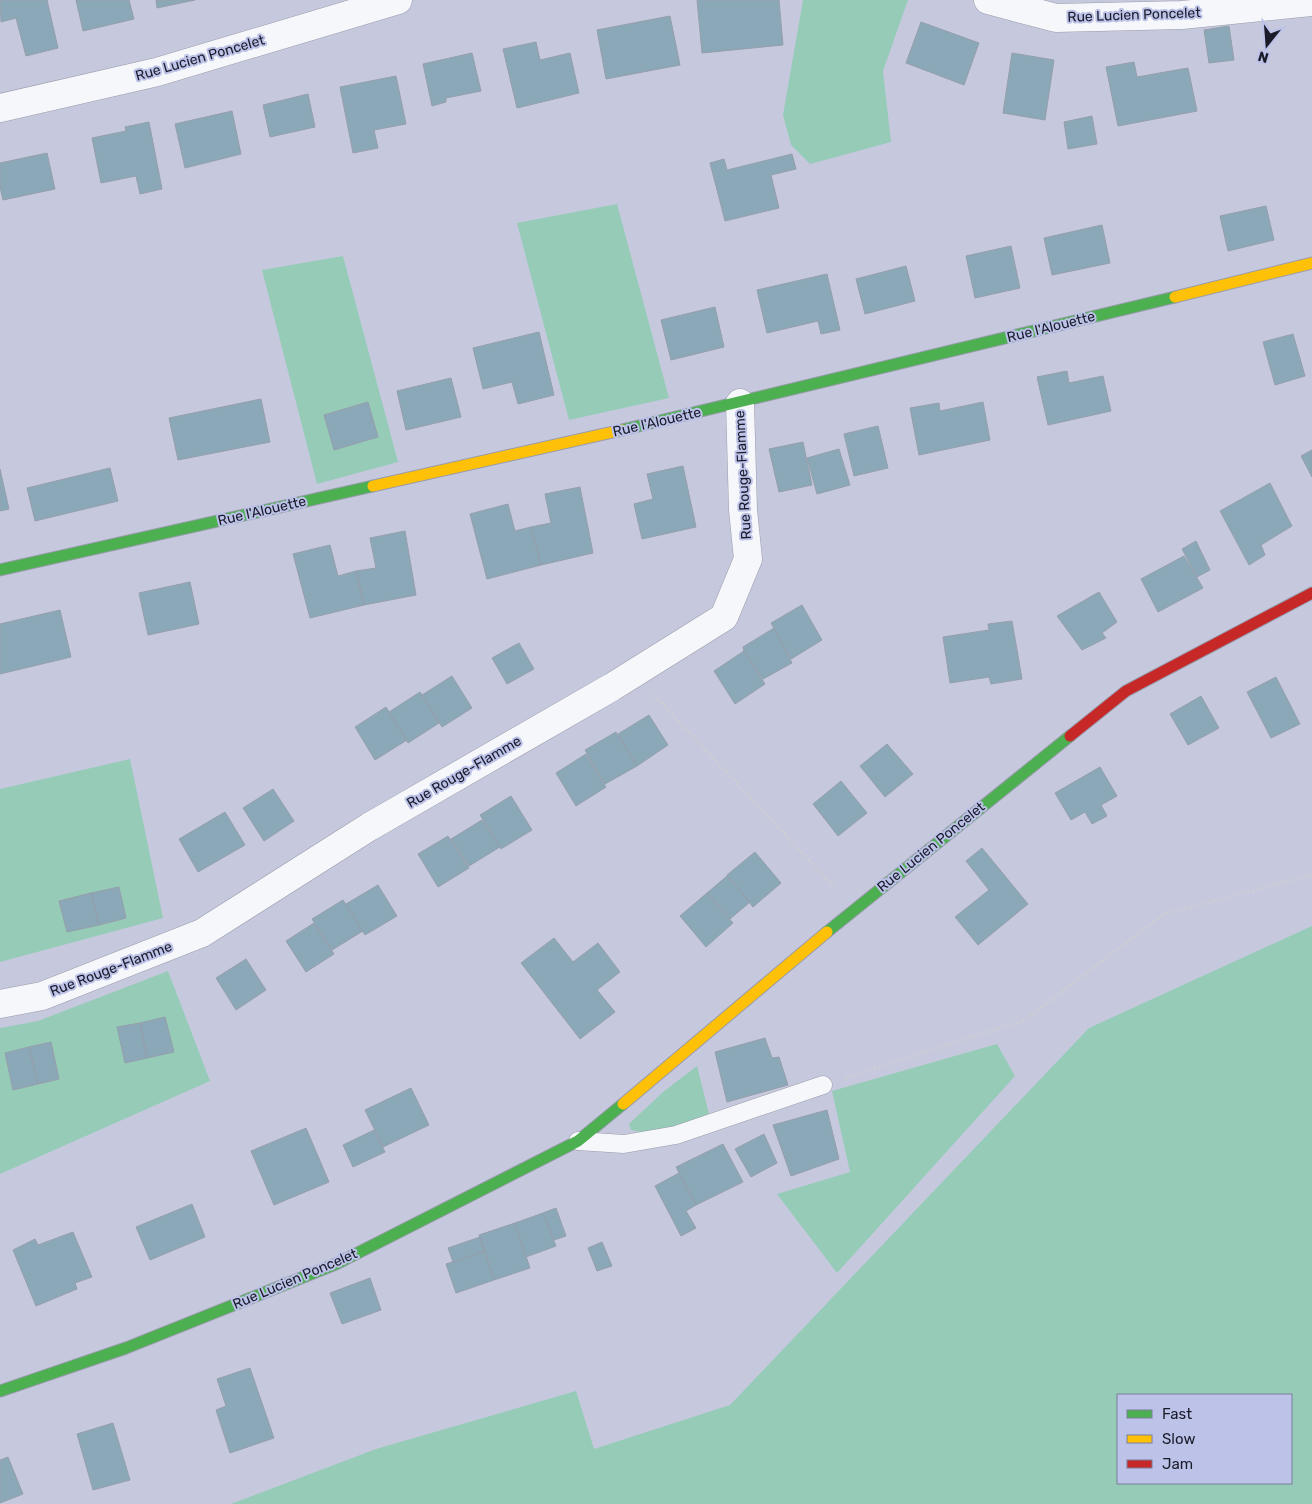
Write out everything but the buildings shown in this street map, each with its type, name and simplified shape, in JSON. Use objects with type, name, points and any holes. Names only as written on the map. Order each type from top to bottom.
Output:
[{"type":"street","name":"Rue Lucien Poncelet","points":[[0,108],[157,72],[398,0]]},
{"type":"street","name":"Rue Lucien Poncelet","points":[[988,0],[1056,18],[1182,16],[1312,2]]},
{"type":"street","name":"Rue l'Alouette","points":[[0,570],[740,403],[1312,263]]},
{"type":"street","name":"Rue Rouge-Flamme","points":[[0,1004],[42,996],[202,933],[369,827],[634,674],[724,617],[748,559],[743,510],[740,403]]},
{"type":"street","name":"Rue Lucien Poncelet","points":[[0,1391],[126,1348],[336,1264],[578,1141],[899,872],[1126,691],[1312,593]]},
{"type":"lane","points":[[578,1141],[624,1144],[676,1135],[823,1085]]},
{"type":"path","points":[[634,674],[855,910]]},
{"type":"path","points":[[823,1085],[1025,1020],[1164,914],[1312,875]]},
{"type":"green space","points":[[803,0],[908,0],[883,71],[891,142],[810,164],[791,145],[783,115]]},
{"type":"green space","points":[[617,204],[669,398],[569,420],[517,223]]},
{"type":"green space","points":[[343,256],[398,462],[317,484],[262,270]]},
{"type":"green space","points":[[130,759],[163,918],[0,962],[0,789]]},
{"type":"green space","points":[[1312,926],[1312,1504],[231,1504],[376,1449],[576,1391],[594,1449],[730,1405],[1089,1028]]},
{"type":"green space","points":[[168,971],[210,1081],[0,1174],[0,1028],[38,1021]]},
{"type":"green space","points":[[997,1044],[1015,1076],[837,1273],[777,1194],[850,1172],[832,1091]]},
{"type":"green space","points":[[697,1066],[709,1114],[681,1125],[660,1130],[640,1132],[631,1130],[629,1124],[663,1092]]},
{"type":"traffic: fast","points":[[622,430],[1175,297]]},
{"type":"traffic: fast","points":[[0,570],[373,486]]},
{"type":"traffic: fast","points":[[827,932],[1070,736]]},
{"type":"traffic: fast","points":[[0,1391],[126,1348],[336,1264],[578,1141],[623,1104]]},
{"type":"traffic: slow","points":[[1175,297],[1312,263]]},
{"type":"traffic: slow","points":[[373,486],[622,430]]},
{"type":"traffic: slow","points":[[623,1104],[827,932]]},
{"type":"traffic: jam","points":[[1070,736],[1126,691],[1312,593]]}]
